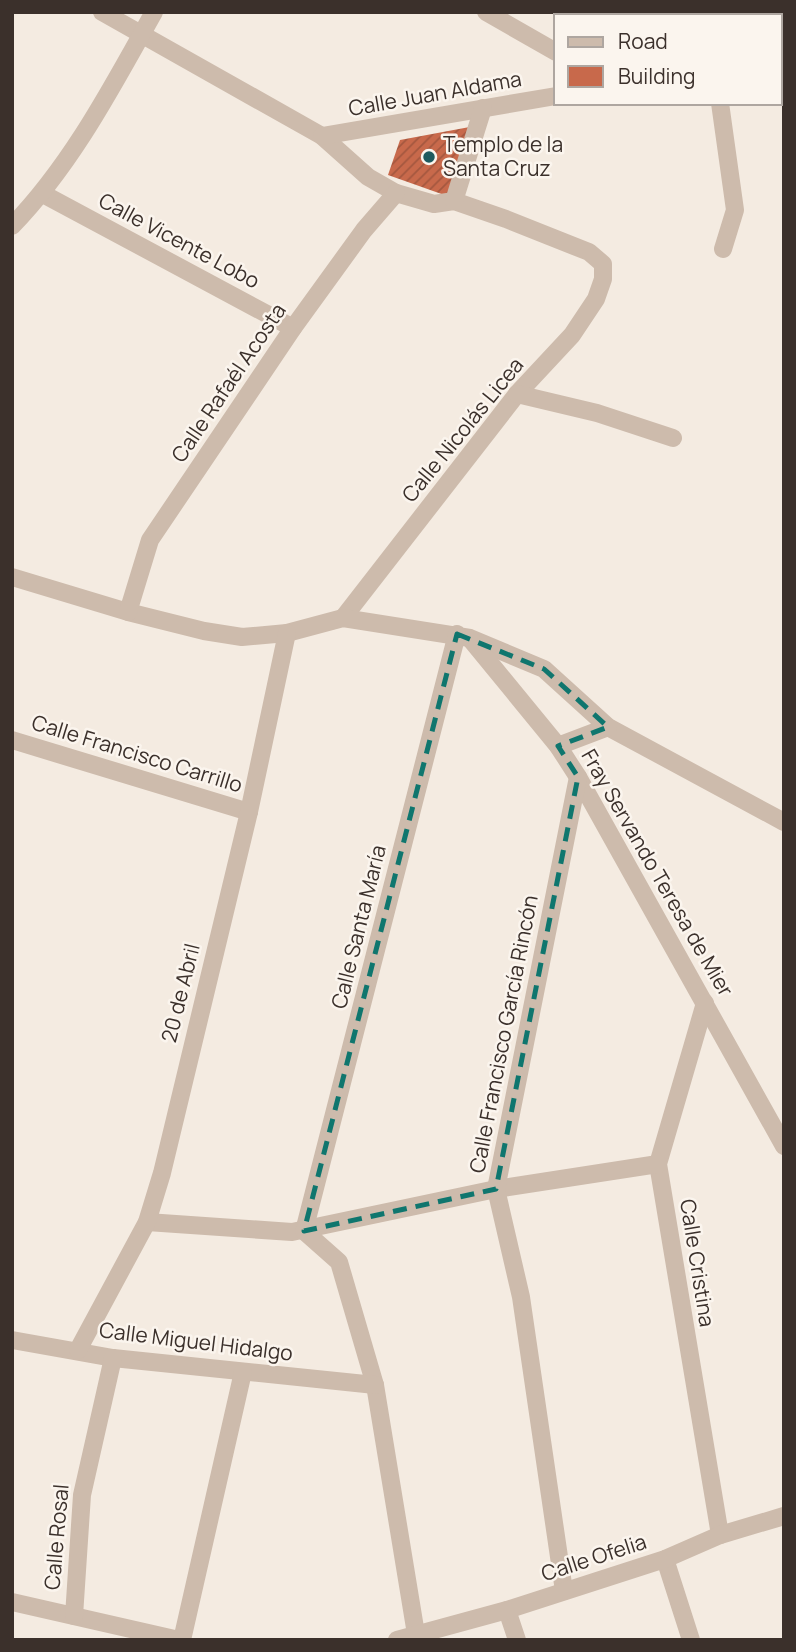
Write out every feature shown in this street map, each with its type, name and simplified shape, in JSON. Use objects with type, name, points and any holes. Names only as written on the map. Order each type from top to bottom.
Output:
[{"type":"street","points":[[102,12],[322,136],[368,177],[396,194],[433,204],[454,201],[483,108]]},
{"type":"street","points":[[12,226],[43,194],[95,116],[154,12]]},
{"type":"street","points":[[486,12],[554,51]]},
{"type":"street","name":"Calle Juan Aldama","points":[[322,136],[554,96]]},
{"type":"street","points":[[720,105],[735,210],[723,249]]},
{"type":"street","name":"Calle Vicente Lobo","points":[[43,194],[293,328]]},
{"type":"street","name":"Calle Rafaél Acosta","points":[[128,612],[150,540],[293,328],[364,230],[396,194]]},
{"type":"street","name":"Calle Nicolás Licea","points":[[343,618],[517,394],[572,335],[596,299],[603,279],[604,264],[589,252],[454,201]]},
{"type":"street","points":[[517,394],[597,413],[673,439]]},
{"type":"street","points":[[12,577],[204,632],[242,637],[287,633],[343,618],[463,636],[544,669],[608,727],[784,822]]},
{"type":"street","name":"20 de Abril","points":[[78,1350],[147,1222],[248,812],[287,633]]},
{"type":"street","name":"Fray Servando Teresa de Mier","points":[[463,636],[558,746],[578,777],[783,1141]]},
{"type":"street","name":"Calle Santa María","points":[[304,1231],[463,636]]},
{"type":"street","points":[[558,746],[608,727]]},
{"type":"street","name":"Calle Francisco Carrillo","points":[[12,740],[248,812]]},
{"type":"street","name":"Calle Francisco García Rincón","points":[[565,1591],[521,1297],[496,1189],[578,777]]},
{"type":"street","name":"Calle Cristina","points":[[705,1003],[658,1164],[720,1535]]},
{"type":"street","points":[[147,1222],[304,1231],[496,1189],[658,1164]]},
{"type":"street","points":[[304,1231],[339,1262],[375,1385],[416,1634]]},
{"type":"street","name":"Calle Miguel Hidalgo","points":[[12,1340],[113,1357],[375,1385]]},
{"type":"street","name":"Calle Rosal","points":[[113,1357],[82,1495],[75,1559],[74,1616],[181,1640]]},
{"type":"street","points":[[181,1640],[243,1372]]},
{"type":"street","name":"Calle Ofelia","points":[[397,1640],[507,1610],[665,1559],[720,1535],[784,1516]]},
{"type":"street","points":[[665,1559],[691,1640]]},
{"type":"street","points":[[12,1602],[74,1616]]},
{"type":"street","points":[[507,1610],[517,1640]]},
{"type":"highlighted area","points":[[457,634],[544,669],[608,727],[558,746],[578,777],[496,1189],[304,1231]]},
{"type":"building","name":"Templo de la Santa Cruz","points":[[475,126],[450,197],[388,175],[400,140]]},
{"type":"place","name":"Templo de la Santa Cruz","points":[[429,157]]}]
